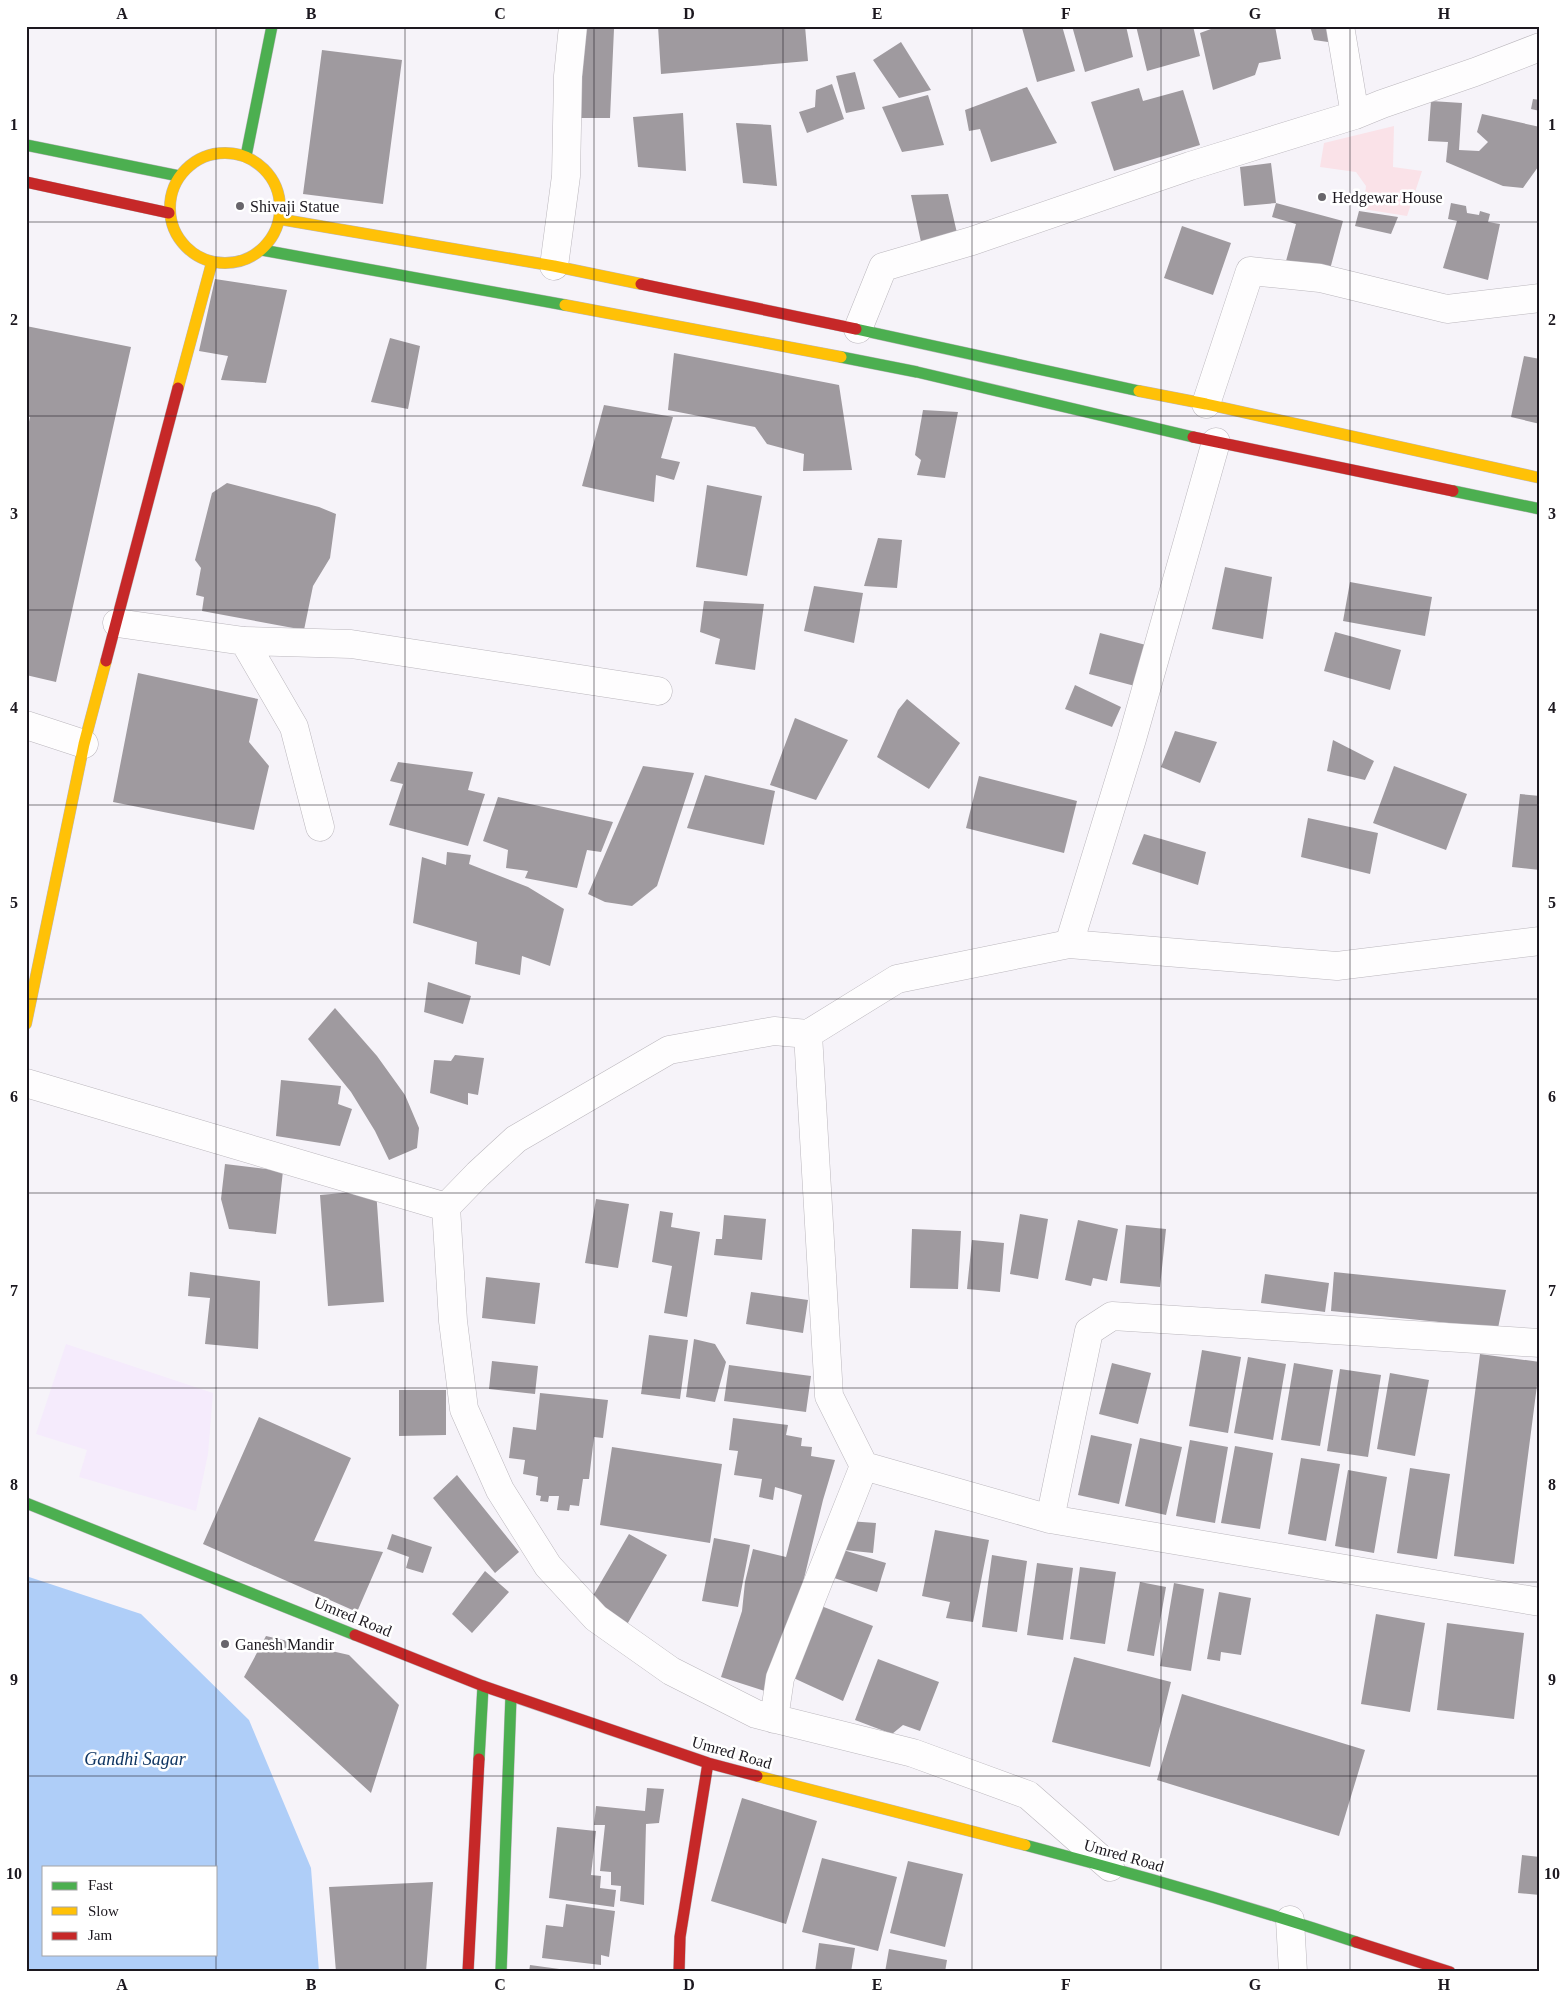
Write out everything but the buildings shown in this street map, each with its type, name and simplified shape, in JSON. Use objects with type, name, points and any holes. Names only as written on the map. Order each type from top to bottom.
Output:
[{"type":"main road","points":[[246,156],[272,26]]},
{"type":"main road","points":[[26,145],[179,176]]},
{"type":"main road","points":[[227,152],[246,156],[262,166],[274,181],[280,199],[279,219],[273,236],[262,250],[247,259],[230,264],[212,262],[196,256],[182,245],[174,230],[169,213],[171,194],[179,176],[192,163],[208,154],[227,152]]},
{"type":"main road","points":[[26,182],[169,213]]},
{"type":"main road","points":[[279,219],[554,266],[858,329],[1540,478]]},
{"type":"main road","points":[[262,250],[748,338],[917,372],[1216,442],[1540,509]]},
{"type":"main road","points":[[26,1024],[84,744],[212,262]]},
{"type":"main road","name":"Umred Road","points":[[26,1503],[483,1686],[708,1763],[1110,1867],[1290,1920],[1450,1972]]},
{"type":"main road","points":[[468,1972],[483,1686]]},
{"type":"main road","points":[[501,1972],[512,1696]]},
{"type":"main road","points":[[678,1972],[680,1937],[708,1763]]},
{"type":"street","points":[[554,266],[566,176],[568,76],[573,26]]},
{"type":"street","points":[[1340,26],[1355,116]]},
{"type":"street","points":[[858,329],[883,267],[972,241],[1190,166],[1355,116],[1382,104],[1540,48]]},
{"type":"street","points":[[1206,404],[1250,271],[1320,278],[1447,309],[1540,298]]},
{"type":"street","points":[[1070,944],[1132,739],[1216,442]]},
{"type":"street","points":[[117,623],[244,641],[351,644],[658,691]]},
{"type":"street","points":[[244,641],[294,727],[320,827]]},
{"type":"street","points":[[26,724],[84,744]]},
{"type":"street","points":[[1110,1867],[1028,1795],[913,1753],[756,1714],[671,1671],[596,1618],[548,1566],[500,1490],[464,1409],[453,1321],[446,1207],[516,1139],[669,1050],[774,1032],[808,1034],[897,979],[1070,944],[1337,966],[1540,941]]},
{"type":"street","points":[[808,1034],[829,1396],[864,1466],[1050,1518],[1540,1602]]},
{"type":"street","points":[[26,1082],[446,1207]]},
{"type":"street","points":[[1050,1518],[1089,1331],[1112,1316],[1540,1343]]},
{"type":"street","points":[[774,1719],[780,1678],[864,1466]]},
{"type":"street","points":[[1290,1920],[1293,1972]]},
{"type":"shaded area","points":[[1394,126],[1393,167],[1422,171],[1407,216],[1363,209],[1366,186],[1356,172],[1320,167],[1324,143]]},
{"type":"shaded area","points":[[66,1344],[213,1393],[208,1454],[196,1511],[79,1477],[87,1450],[36,1434]]},
{"type":"water","name":"Gandhi Sagar","points":[[26,1576],[141,1614],[249,1720],[311,1868],[319,1972],[26,1972]]},
{"type":"traffic: fast","points":[[246,156],[272,26]]},
{"type":"traffic: fast","points":[[26,145],[179,176]]},
{"type":"traffic: fast","points":[[262,250],[565,305]]},
{"type":"traffic: fast","points":[[856,329],[1139,391]]},
{"type":"traffic: fast","points":[[841,357],[917,372],[1193,437]]},
{"type":"traffic: fast","points":[[1453,491],[1540,509]]},
{"type":"traffic: fast","points":[[26,1503],[355,1635]]},
{"type":"traffic: fast","points":[[479,1759],[483,1686]]},
{"type":"traffic: fast","points":[[501,1972],[511,1696]]},
{"type":"traffic: fast","points":[[1025,1845],[1191,1891],[1356,1942]]},
{"type":"traffic: slow","points":[[225,153],[246,157],[264,169],[276,187],[280,208],[276,229],[264,247],[246,259],[225,263],[204,259],[186,247],[174,229],[170,208],[174,187],[186,169],[204,157],[225,153]]},
{"type":"traffic: slow","points":[[279,219],[554,266],[641,284]]},
{"type":"traffic: slow","points":[[178,388],[212,262]]},
{"type":"traffic: slow","points":[[565,305],[841,357]]},
{"type":"traffic: slow","points":[[1139,391],[1206,404],[1540,478]]},
{"type":"traffic: slow","points":[[26,1024],[84,744],[106,661]]},
{"type":"traffic: slow","points":[[757,1776],[1025,1845]]},
{"type":"traffic: jam","points":[[26,182],[169,213]]},
{"type":"traffic: jam","points":[[641,284],[856,329]]},
{"type":"traffic: jam","points":[[106,661],[178,388]]},
{"type":"traffic: jam","points":[[1193,437],[1453,491]]},
{"type":"traffic: jam","points":[[355,1635],[483,1686],[708,1763],[757,1776]]},
{"type":"traffic: jam","points":[[468,1972],[479,1759]]},
{"type":"traffic: jam","points":[[679,1972],[680,1937],[708,1763]]},
{"type":"traffic: jam","points":[[1356,1942],[1450,1972]]},
{"type":"place","name":"Hedgewar House","points":[[1322,197]]},
{"type":"place","name":"Shivaji Statue","points":[[240,206]]},
{"type":"place","name":"Ganesh Mandir","points":[[225,1644]]}]
